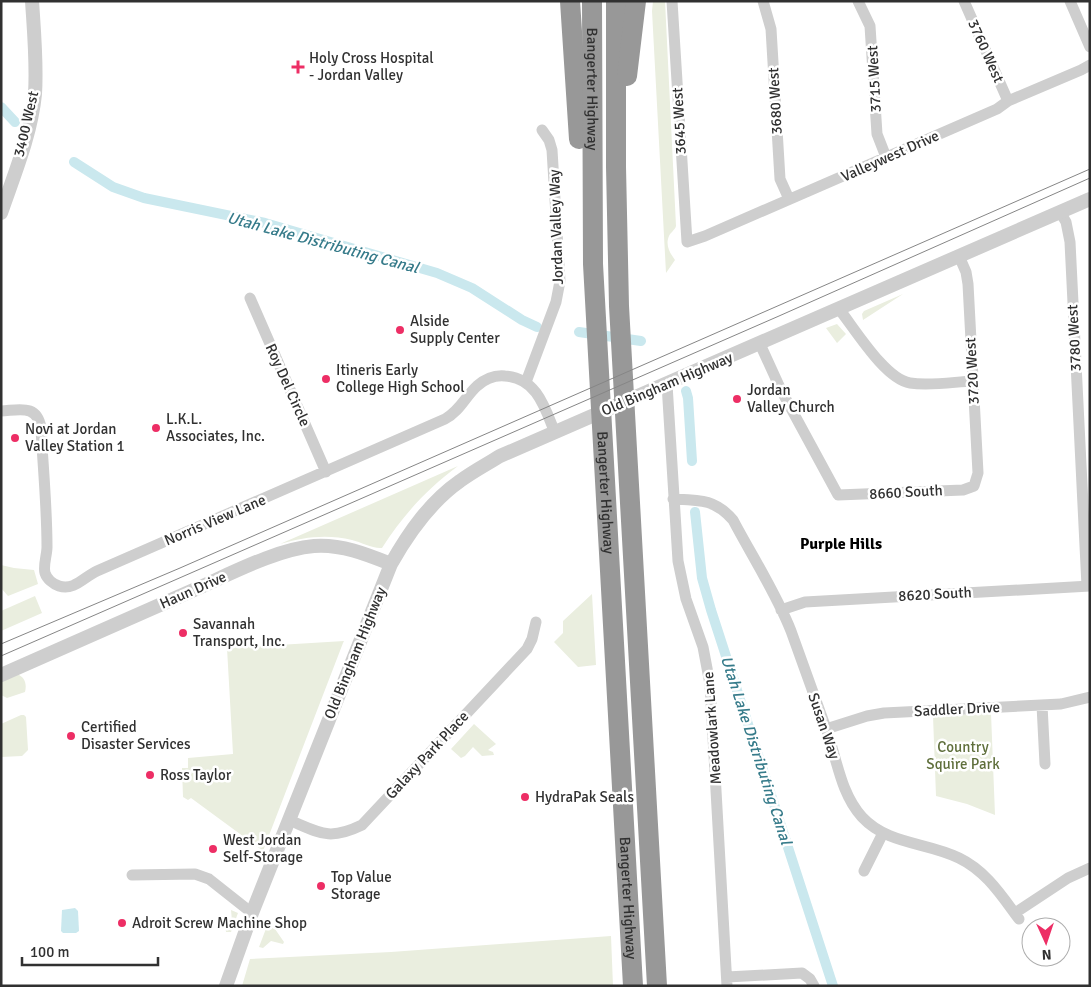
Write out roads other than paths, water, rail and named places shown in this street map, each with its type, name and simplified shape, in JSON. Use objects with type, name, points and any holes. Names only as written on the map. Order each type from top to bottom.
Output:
[{"type":"highway","points":[[570,1],[584,219],[593,241]]},
{"type":"highway","name":"Bangerter Highway","points":[[592,1],[593,264],[633,986]]},
{"type":"highway","name":"Bangerter Highway","points":[[616,1],[616,167],[619,306],[657,986]]},
{"type":"highway","points":[[616,167],[636,1]]},
{"type":"street","name":"3400 West","points":[[1,213],[29,125],[33,104],[36,68],[32,1]]},
{"type":"street","name":"3645 West","points":[[672,1],[684,223],[687,242]]},
{"type":"street","name":"3680 West","points":[[763,1],[771,29],[780,180],[789,199]]},
{"type":"street","name":"3715 West","points":[[858,1],[870,26],[878,134],[886,157]]},
{"type":"street","name":"3760 West","points":[[964,1],[1008,101]]},
{"type":"street","points":[[1070,1],[1090,47]]},
{"type":"street","name":"Valleywest Drive","points":[[687,242],[706,236],[997,109],[1008,101],[1090,65]]},
{"type":"street","name":"Jordan Valley Way","points":[[526,382],[556,302],[560,281],[552,150],[549,140],[542,130]]},
{"type":"street","name":"Old Bingham Highway","points":[[226,986],[288,820],[391,564],[407,535],[427,510],[459,481],[500,456],[1090,199]]},
{"type":"street","name":"3780 West","points":[[1060,212],[1066,222],[1070,242],[1088,586]]},
{"type":"street","name":"3720 West","points":[[959,256],[967,278],[978,472],[974,486]]},
{"type":"street","name":"Roy Del Circle","points":[[250,298],[326,472]]},
{"type":"street","points":[[839,309],[885,369],[897,379],[910,383],[973,380]]},
{"type":"street","name":"8660 South","points":[[760,344],[781,390],[838,495],[963,490],[974,486]]},
{"type":"street","name":"Norris View Lane","points":[[1,411],[26,410],[36,414],[40,424],[47,548],[45,569],[51,582],[64,587],[75,585],[97,571],[449,417],[457,411],[477,386],[487,379],[504,376],[518,378],[526,382]]},
{"type":"street","points":[[526,382],[539,395],[555,433]]},
{"type":"street","name":"Meadowlark Lane","points":[[667,384],[678,561],[682,585],[703,647],[710,684],[727,982]]},
{"type":"street","name":"Susan Way","points":[[673,499],[700,500],[712,504],[733,520],[790,629],[844,785],[852,804],[868,823],[883,833],[945,852],[967,862],[987,878],[1017,916],[1068,878],[1090,868]]},
{"type":"street","name":"Haun Drive","points":[[1,675],[222,578],[291,550],[314,546],[336,547],[354,550],[391,564]]},
{"type":"street","name":"8620 South","points":[[781,610],[798,603],[816,601],[1088,586]]},
{"type":"street","name":"Galaxy Park Place","points":[[288,820],[321,834],[334,835],[348,832],[362,824],[527,649],[532,639],[536,622]]},
{"type":"street","name":"Saddler Drive","points":[[826,729],[867,716],[884,713],[1069,703],[1090,697]]},
{"type":"street","points":[[1042,705],[1045,764]]},
{"type":"street","points":[[864,871],[883,833]]},
{"type":"street","points":[[132,874],[170,873],[202,876],[208,878],[252,913]]},
{"type":"street","points":[[727,982],[797,973],[807,975],[814,986]]},
{"type":"water","points":[[75,908],[78,911],[79,931],[76,933],[63,933],[61,931],[62,910]]},
{"type":"waterway","name":"Utah Lake Distributing Canal","points":[[1,107],[15,122]]},
{"type":"waterway","name":"Utah Lake Distributing Canal","points":[[74,162],[113,187],[144,198],[265,223],[437,273],[472,288],[522,320],[537,327]]},
{"type":"waterway","name":"Utah Lake Distributing Canal","points":[[579,332],[641,341]]},
{"type":"waterway","name":"Utah Lake Distributing Canal","points":[[686,391],[692,461]]},
{"type":"waterway","name":"Utah Lake Distributing Canal","points":[[695,512],[702,578],[711,610],[833,986]]},
{"type":"tram line","points":[[1,644],[180,568],[1090,169]]},
{"type":"tram line","points":[[1,656],[1090,178]]},
{"type":"place","name":"Holy Cross Hospital - Jordan Valley","points":[[298,67]]},
{"type":"place","name":"Alside Supply Center","points":[[400,330]]},
{"type":"place","name":"Itineris Early College High School","points":[[326,379]]},
{"type":"place","name":"Jordan Valley Church","points":[[737,399]]},
{"type":"place","name":"L.K.L. Associates, Inc.","points":[[156,428]]},
{"type":"place","name":"Novi at Jordan Valley Station 1","points":[[15,438]]},
{"type":"place","name":"Savannah Transport, Inc.","points":[[183,633]]},
{"type":"place","name":"Certified Disaster Services","points":[[71,736]]},
{"type":"place","name":"Ross Taylor","points":[[150,775]]},
{"type":"place","name":"HydraPak Seals","points":[[525,797]]},
{"type":"place","name":"West Jordan Self-Storage","points":[[213,849]]},
{"type":"place","name":"Top Value Storage","points":[[321,886]]},
{"type":"place","name":"Adroit Screw Machine Shop","points":[[122,923]]},
{"type":"district","name":"Purple Hills","points":[[841,543]]},
{"type":"park label","name":"Country Squire Park","points":[[963,756]]}]
